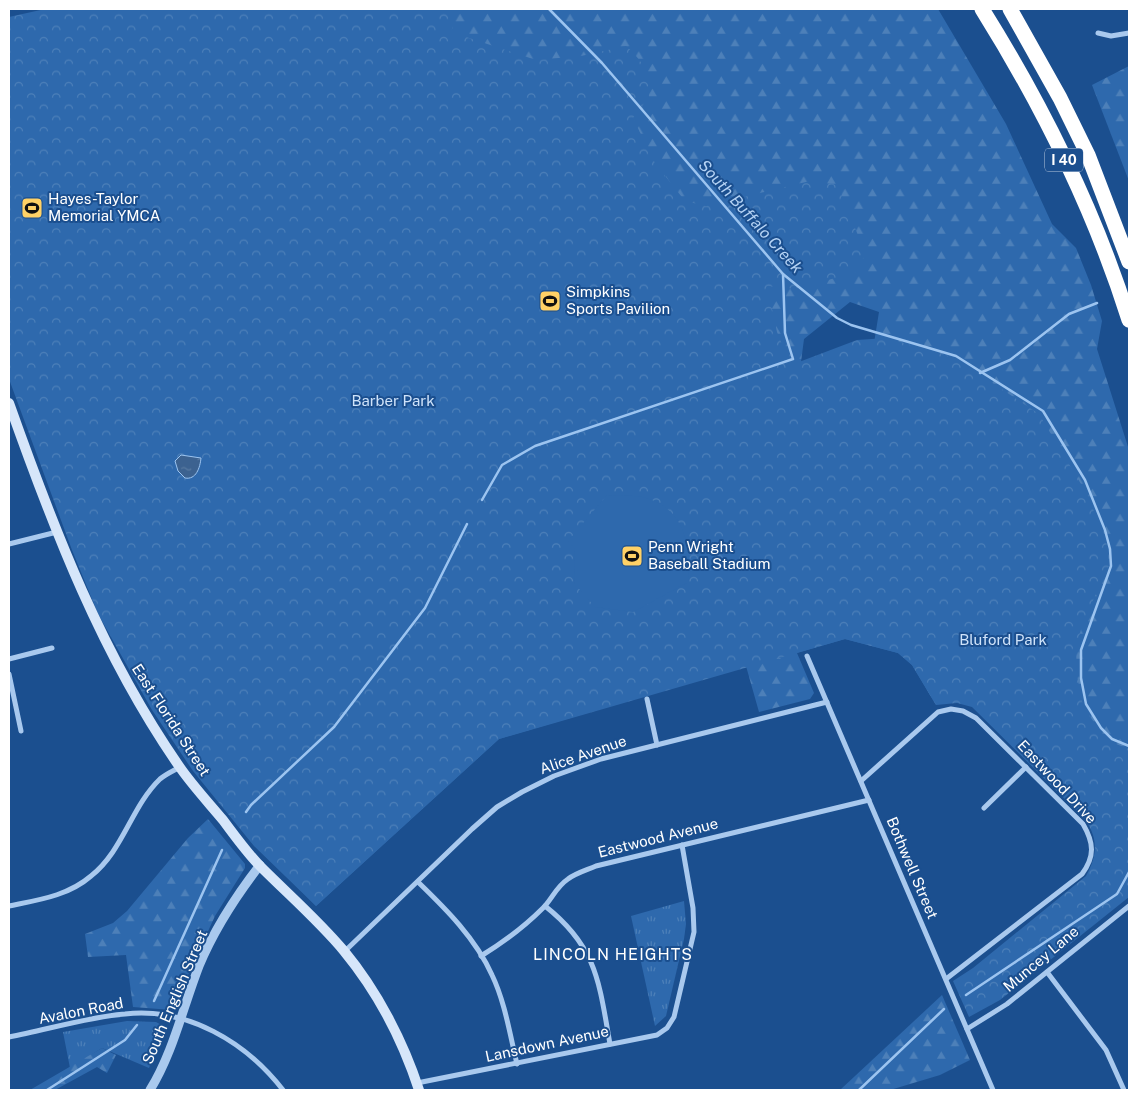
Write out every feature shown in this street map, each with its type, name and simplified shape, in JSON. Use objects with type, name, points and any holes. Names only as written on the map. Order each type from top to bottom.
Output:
[{"type":"highway","name":"I 40","points":[[982,9],[1007,49],[1064,159],[1085,206],[1129,320]]},
{"type":"highway","name":"I 40","points":[[1010,9],[1056,89],[1088,155],[1129,262]]},
{"type":"main road","name":"East Florida Street","points":[[9,403],[12,426],[102,637],[137,699],[180,767],[260,866],[306,910],[344,952],[371,990],[394,1030],[418,1086]]},
{"type":"street","points":[[1098,33],[1111,36],[1129,33]]},
{"type":"street","points":[[9,544],[57,532]]},
{"type":"street","points":[[9,659],[52,648]]},
{"type":"street","name":"Bothwell Street","points":[[807,656],[993,1090]]},
{"type":"street","points":[[9,674],[21,731]]},
{"type":"street","points":[[648,699],[657,745]]},
{"type":"street","name":"Alice Avenue","points":[[344,952],[497,807],[522,792],[554,776],[601,759],[827,702]]},
{"type":"street","name":"Eastwood Drive","points":[[861,781],[938,712],[951,709],[963,711],[976,718],[1026,767],[1083,824],[1090,837],[1093,849],[1091,861],[1082,874],[946,979]]},
{"type":"street","points":[[9,906],[60,894],[92,876],[104,863],[148,793],[162,778],[180,767]]},
{"type":"street","points":[[984,808],[1026,767]]},
{"type":"street","name":"Eastwood Avenue","points":[[481,956],[507,940],[545,906],[555,890],[568,879],[596,866],[869,800]]},
{"type":"street","name":"Lansdown Avenue","points":[[418,1086],[657,1035],[667,1028],[674,1017],[694,932],[693,908],[682,845]]},
{"type":"street","name":"South English Street","points":[[150,1090],[181,1020],[199,966],[244,885],[260,866]]},
{"type":"street","points":[[418,882],[460,926],[493,975],[502,1002],[517,1064]]},
{"type":"street","points":[[545,906],[565,922],[580,940],[592,960],[601,992],[610,1044]]},
{"type":"street","name":"Muncey Lane","points":[[967,1029],[1008,1004],[1077,946],[1129,906]]},
{"type":"street","points":[[1048,972],[1106,1050],[1124,1090]]},
{"type":"street","name":"Avalon Road","points":[[9,1037],[125,1014],[159,1014],[181,1020],[225,1037],[250,1055],[283,1090]]},
{"type":"green space","name":"Barber Park","points":[[45,9],[459,9],[451,32],[536,60],[581,56],[626,46],[644,68],[649,88],[649,97],[633,118],[655,163],[685,201],[706,206],[810,181],[838,185],[865,253],[858,272],[794,289],[767,286],[777,332],[784,349],[799,362],[857,340],[887,338],[955,358],[1039,414],[1081,484],[1103,530],[1108,550],[1109,566],[1083,622],[1076,648],[1077,676],[1083,706],[1100,731],[1111,742],[1129,749],[1129,897],[1000,1000],[969,1017],[953,981],[973,968],[1086,876],[1095,852],[1091,829],[1081,815],[972,707],[957,703],[936,705],[912,665],[898,653],[845,639],[499,739],[316,906],[254,846],[193,771],[152,710],[98,614],[72,550],[9,379],[9,17]]},
{"type":"green space","name":"Barber Park","points":[[330,9],[938,9],[1006,124],[1052,224],[1076,248],[1091,285],[1102,321],[1097,349],[1129,450],[1129,774],[1113,758],[869,374],[879,312],[850,302],[804,339],[798,385],[861,553],[936,705],[912,665],[898,653],[845,639],[797,653],[814,693],[810,699],[759,712],[746,666],[499,739],[316,906],[279,868]]},
{"type":"green space","points":[[1129,66],[1129,181],[1092,85]]},
{"type":"green space","name":"Penn Wright Baseball Stadium","points":[[607,495],[638,496],[656,502],[668,509],[676,519],[686,541],[689,568],[688,582],[633,612],[595,607],[574,583],[575,549],[568,541]]},
{"type":"green space","points":[[208,819],[245,864],[245,868],[215,916],[172,1010],[133,1007],[126,955],[88,957],[85,934],[113,923],[127,911],[188,838]]},
{"type":"green space","points":[[684,901],[686,924],[684,939],[666,1016],[655,1026],[631,916]]},
{"type":"green space","points":[[942,995],[970,1060],[940,1075],[890,1090],[840,1090]]},
{"type":"green space","points":[[127,1021],[156,1022],[165,1027],[149,1068],[102,1048],[70,1068],[63,1032]]},
{"type":"green space","points":[[102,1048],[116,1055],[107,1073],[97,1067],[55,1090],[30,1090]]},
{"type":"water","points":[[181,455],[201,458],[200,466],[192,477],[185,478],[178,471],[175,461]]},
{"type":"waterway","name":"South Buffalo Creek","points":[[549,9],[602,63],[783,274],[837,318],[851,325],[956,356],[1043,411],[1085,480],[1105,530],[1110,549],[1111,566],[1081,650],[1081,678],[1086,704],[1101,728],[1112,739],[1129,746]]},
{"type":"waterway","points":[[482,500],[502,465],[535,446],[793,359],[785,333],[783,274]]},
{"type":"waterway","points":[[980,373],[1010,360],[1069,314],[1097,303]]},
{"type":"waterway","points":[[246,812],[251,805],[334,727],[425,608],[467,524]]},
{"type":"waterway","points":[[154,1001],[222,850]]},
{"type":"waterway","points":[[966,995],[1117,894],[1129,872]]},
{"type":"waterway","points":[[859,1090],[944,1009]]},
{"type":"waterway","points":[[47,1090],[125,1040],[137,1025]]},
{"type":"place","name":"Hayes-Taylor Memorial YMCA","points":[[32,208]]},
{"type":"place","name":"Simpkins Sports Pavilion","points":[[550,301]]},
{"type":"place","name":"Penn Wright Baseball Stadium","points":[[632,556]]},
{"type":"district","name":"LINCOLN HEIGHTS","points":[[613,954]]},
{"type":"park label","name":"Bluford Park","points":[[1003,640]]}]
